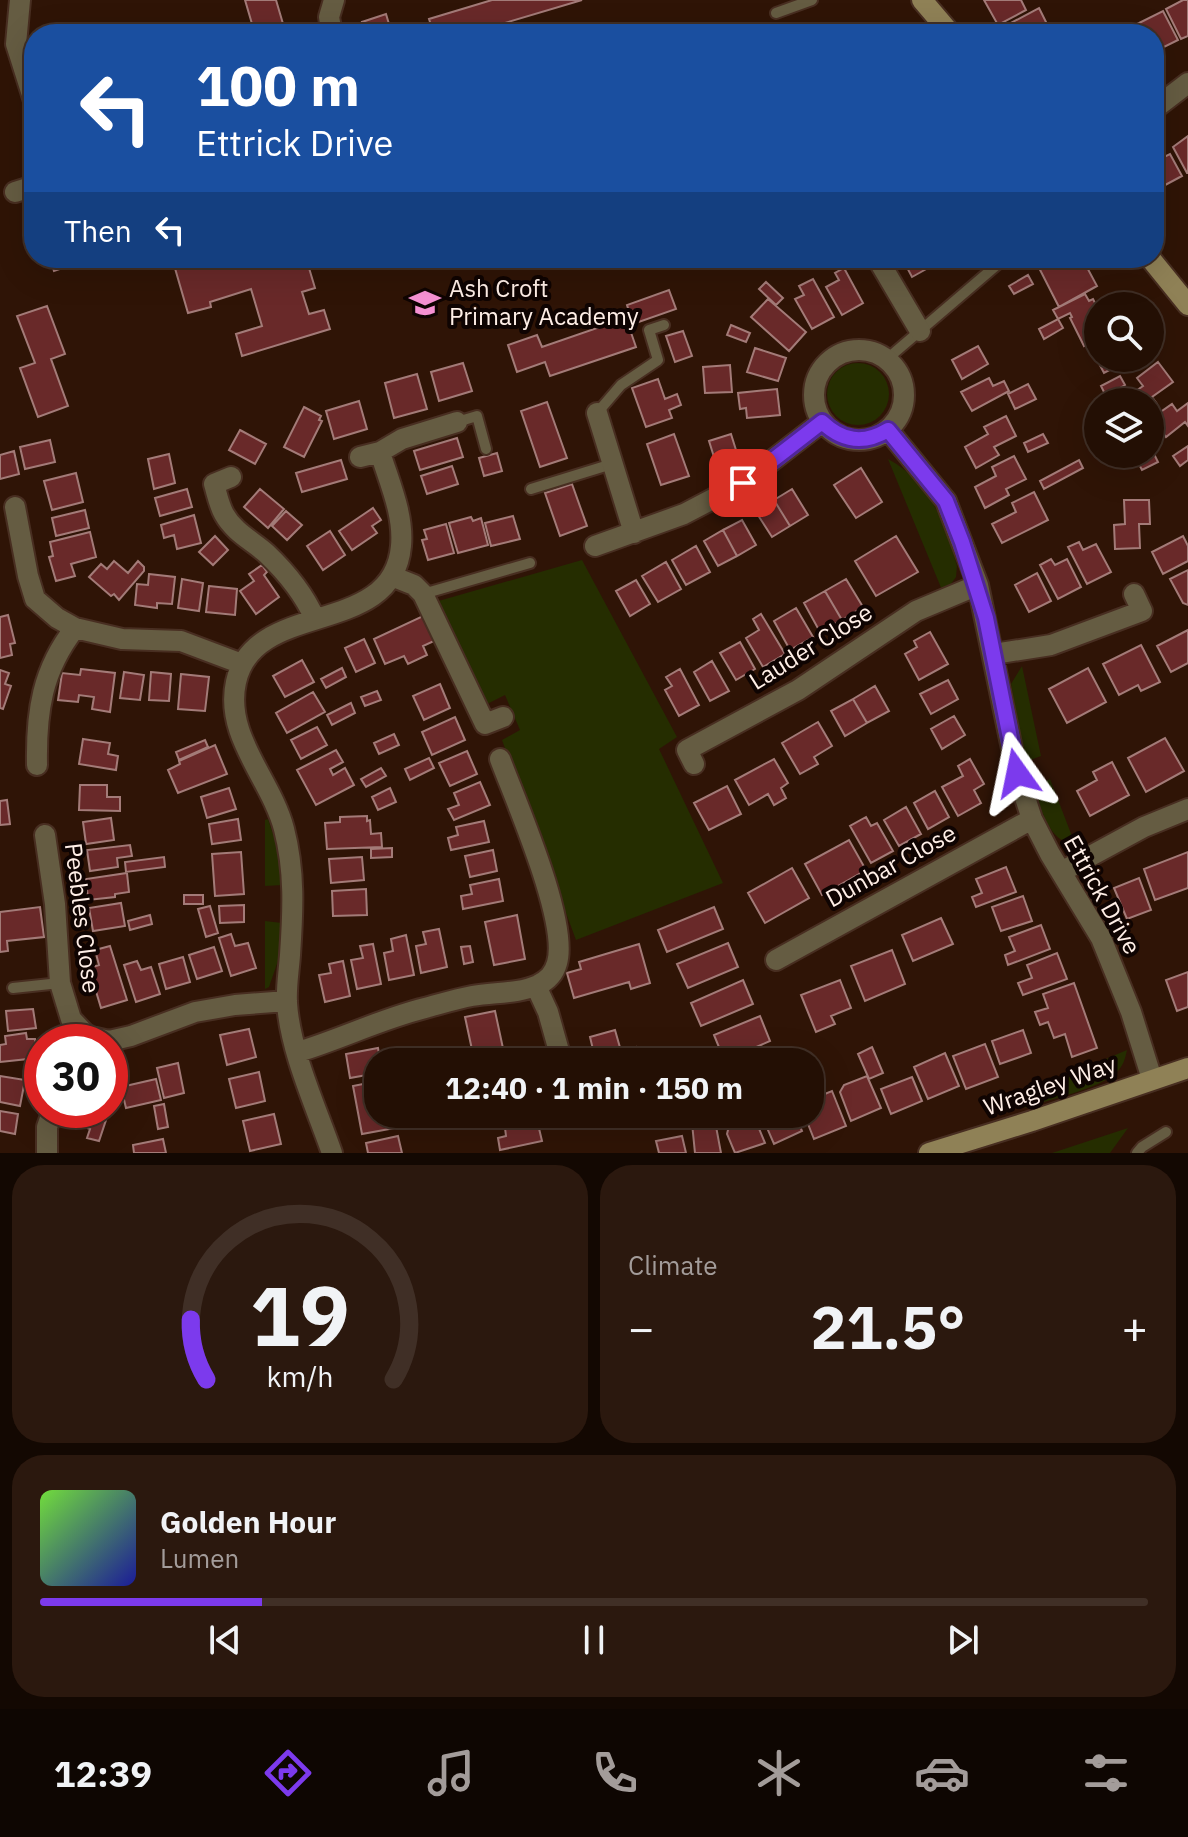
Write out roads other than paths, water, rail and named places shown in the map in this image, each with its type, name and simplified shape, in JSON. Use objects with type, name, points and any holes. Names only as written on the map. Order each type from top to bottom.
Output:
[{"type":"street","points":[[20,0],[16,44],[24,69]]},
{"type":"street","points":[[330,24],[334,0]]},
{"type":"street","points":[[922,0],[942,24]]},
{"type":"street","points":[[1164,101],[1188,83]]},
{"type":"street","points":[[883,268],[920,331]]},
{"type":"street","points":[[1158,268],[1188,305]]},
{"type":"street","points":[[860,349],[887,359],[897,370],[903,383],[904,398],[901,412],[888,430],[864,440],[848,439],[822,422],[815,409],[813,395],[822,368],[833,357],[860,349]]},
{"type":"street","points":[[597,413],[634,533]]},
{"type":"street","points":[[332,1153],[298,1052],[287,1001],[294,902],[283,823],[242,739],[234,706],[236,682],[242,664],[255,647],[274,634],[351,609],[394,577],[401,546],[398,511],[370,455],[402,439],[457,422]]},
{"type":"street","points":[[595,546],[684,514],[743,483],[822,422]]},
{"type":"street","name":"Ettrick Drive","points":[[888,430],[946,501],[978,585],[1017,773],[1032,819],[1101,938],[1131,1012],[1152,1079]]},
{"type":"street","points":[[231,477],[214,484],[223,513],[235,529],[266,554],[292,581],[307,600],[315,619]]},
{"type":"street","points":[[15,507],[35,599],[57,618],[75,628],[122,639],[181,641],[242,664]]},
{"type":"street","points":[[394,577],[414,585],[423,594],[485,724],[503,717]]},
{"type":"street","name":"Lauder Close","points":[[694,764],[687,750],[798,690],[916,611],[978,585]]},
{"type":"street","points":[[994,654],[1051,645],[1142,611],[1134,594]]},
{"type":"street","points":[[37,765],[45,745],[42,691],[58,650],[75,628]]},
{"type":"street","points":[[298,1052],[411,1011],[472,996],[536,986],[549,979],[557,965],[559,939],[541,866],[500,759]]},
{"type":"street","points":[[1061,872],[1144,827],[1188,809]]},
{"type":"street","name":"Dunbar Close","points":[[776,960],[1032,819]]},
{"type":"street","name":"Peebles Close","points":[[45,835],[55,904],[60,983],[75,1024]]},
{"type":"street","points":[[536,986],[548,1012],[558,1048]]},
{"type":"street","name":"Peebles Close","points":[[128,1037],[195,1012],[287,1001]]},
{"type":"street","name":"Wragley Way","points":[[929,1153],[1188,1068]]},
{"type":"street","points":[[47,1128],[47,1153]]},
{"type":"lane","points":[[776,13],[812,0]]},
{"type":"lane","points":[[887,359],[993,268]]},
{"type":"lane","points":[[597,413],[621,385],[639,376],[658,360],[649,330],[664,325]]},
{"type":"lane","points":[[457,422],[477,416],[486,449]]},
{"type":"lane","points":[[531,489],[612,464]]},
{"type":"lane","points":[[423,594],[530,563]]},
{"type":"lane","points":[[13,988],[60,983]]},
{"type":"lane","points":[[1137,1153],[1166,1132]]},
{"type":"place","name":"Ash Croft Primary Academy","points":[[425,303]]}]
